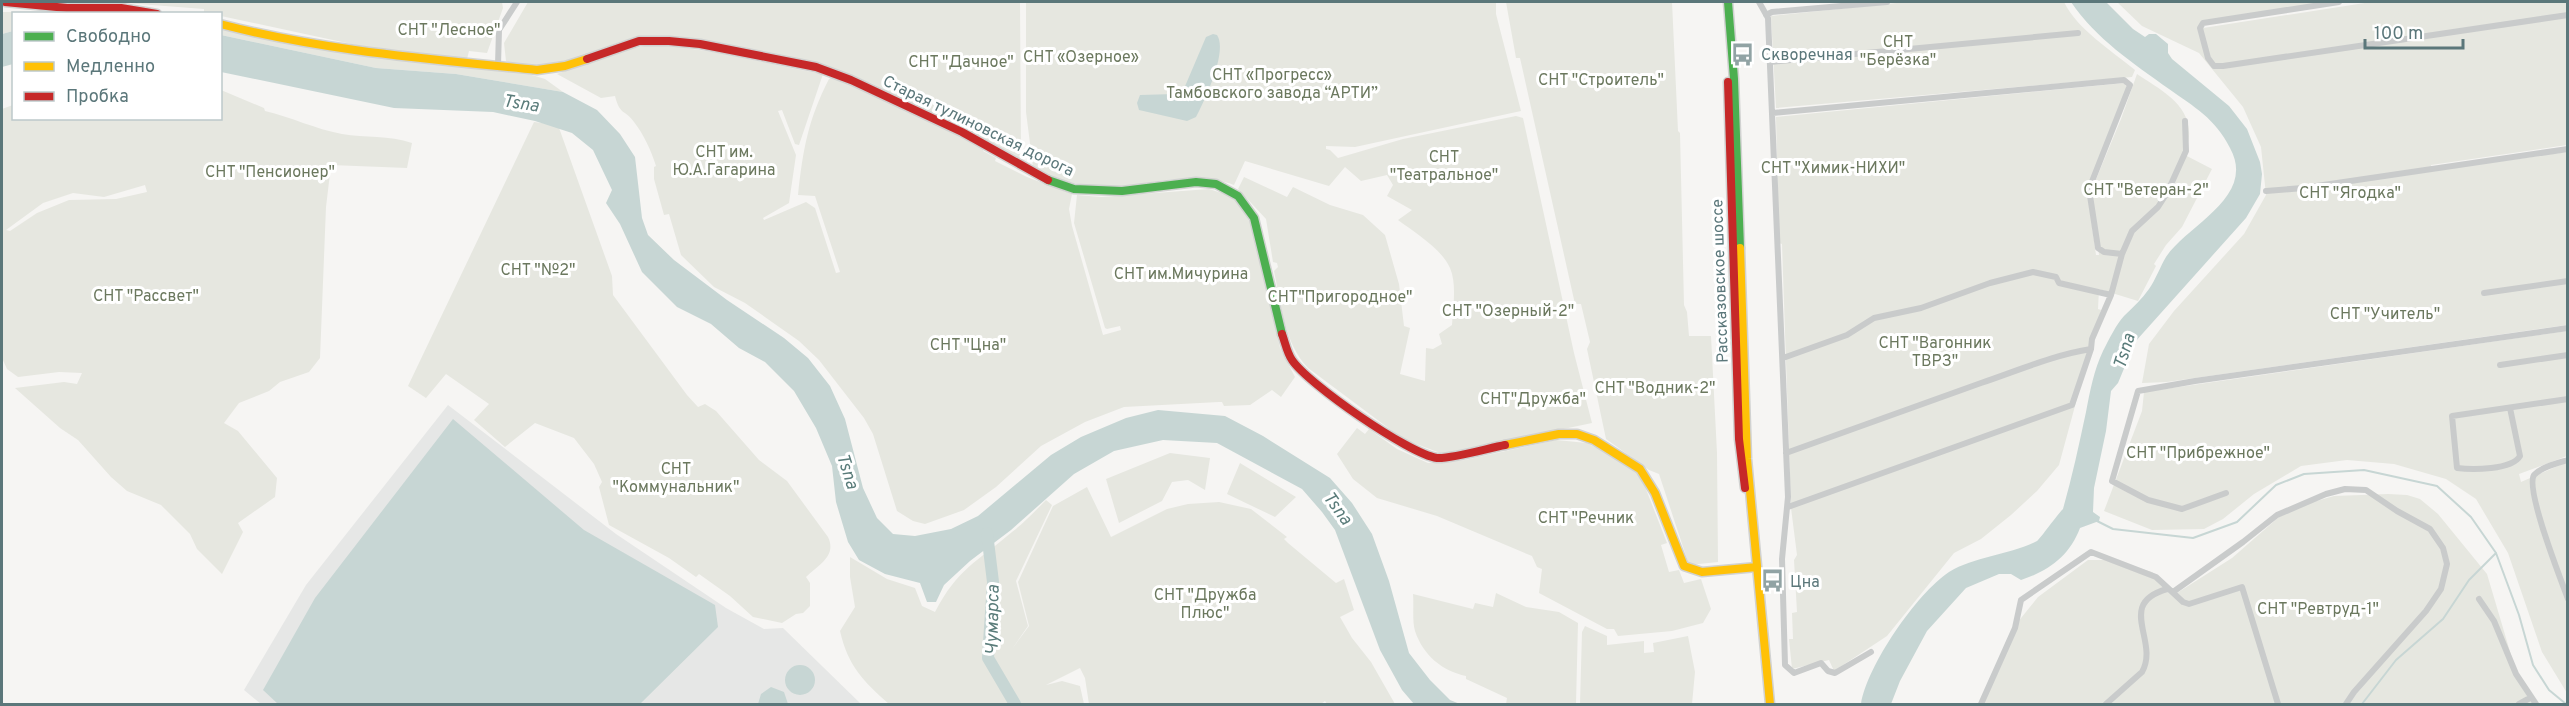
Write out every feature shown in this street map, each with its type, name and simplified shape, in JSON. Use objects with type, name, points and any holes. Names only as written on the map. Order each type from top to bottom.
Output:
[{"type":"street","points":[[5,2],[67,8],[121,8],[145,12]]},
{"type":"street","points":[[498,65],[499,30],[517,2]]},
{"type":"street","name":"Рассказовское шоссе","points":[[1723,2],[1728,79],[1739,439],[1741,469],[1757,562]]},
{"type":"street","name":"Рассказовское шоссе","points":[[1728,2],[1735,100],[1747,459],[1770,705]]},
{"type":"street","points":[[1759,2],[1766,15],[1770,62],[1783,358],[1788,507],[1782,559],[1785,664],[1794,673],[1821,663],[1828,670],[1835,672],[1871,652]]},
{"type":"street","points":[[1766,15],[1772,12],[1887,2]]},
{"type":"street","points":[[2339,2],[2203,23],[2200,28],[2208,58],[2214,66],[2223,66],[2568,15]]},
{"type":"street","name":"Старая тулиновская дорога","points":[[222,25],[275,38],[360,52],[548,69],[639,41],[669,41],[700,45],[816,67],[841,76],[962,132],[1046,179],[1074,189],[1122,191],[1208,182],[1225,188],[1244,201],[1254,218],[1282,334],[1292,360],[1374,426],[1419,453],[1439,458],[1559,434],[1577,434],[1619,454],[1647,477],[1684,566],[1690,570],[1702,572],[1757,562]]},
{"type":"street","points":[[1770,62],[2078,33]]},
{"type":"street","points":[[1773,113],[2128,80],[2130,88],[2089,189],[2098,248],[2104,252],[2122,254]]},
{"type":"street","points":[[1788,507],[2072,405],[2091,349],[2092,339],[2111,295],[2122,254],[2132,231],[2158,207],[2186,151],[2185,120]]},
{"type":"street","points":[[2266,191],[2303,188],[2568,149]]},
{"type":"street","points":[[1783,358],[1847,335],[1874,318],[1921,309],[1990,283],[2033,272],[2056,277],[2059,283],[2111,295]]},
{"type":"street","points":[[2484,293],[2568,281]]},
{"type":"street","points":[[2226,493],[2182,509],[2148,500],[2112,481],[2138,391],[2568,328]]},
{"type":"street","points":[[1786,453],[1865,427],[2013,372],[2073,352],[2091,349]]},
{"type":"street","points":[[2500,365],[2568,355]]},
{"type":"street","points":[[2510,408],[2520,456],[2517,461],[2511,465],[2457,468],[2452,416],[2568,399]]},
{"type":"street","points":[[2568,459],[2539,471],[2534,476],[2532,484],[2542,528],[2568,599]]},
{"type":"street","points":[[2106,705],[2146,666],[2142,605],[2146,599],[2170,591],[2243,542],[2277,515],[2326,494],[2345,489],[2366,490],[2397,511],[2422,523],[2437,536],[2447,564],[2441,589],[2426,611],[2354,692],[2346,705]]},
{"type":"street","points":[[1981,705],[2015,628],[2021,600],[2091,552],[2156,577],[2183,602],[2189,604],[2242,587],[2278,705]]},
{"type":"street","points":[[2479,599],[2494,621],[2516,674],[2536,705]]},
{"type":"street","points":[[2519,705],[2530,698]]},
{"type":"shaded area","points":[[448,405],[616,534],[726,608],[764,629],[783,628],[861,704],[261,704],[244,690],[306,585]]},
{"type":"green space","name":"СНТ \"Лесное\"","points":[[113,2],[502,2],[503,8],[487,53],[469,51],[467,59],[370,48],[222,16],[222,12],[204,12],[204,9]]},
{"type":"green space","name":"СНТ \"Дачное\"","points":[[528,2],[1020,2],[1021,154],[1019,160],[871,83],[820,64],[683,39],[645,37],[622,41],[576,59],[547,67],[518,67],[506,61],[504,43]]},
{"type":"green space","points":[[1026,2],[1496,2],[1496,14],[1521,111],[1355,147],[1326,146],[1326,149],[1338,158],[1403,139],[1516,116],[1523,118],[1574,353],[1592,423],[1443,454],[1403,439],[1308,368],[1294,347],[1285,323],[1274,271],[1278,267],[1277,263],[1273,262],[1266,219],[1238,189],[1244,177],[1287,197],[1293,187],[1330,205],[1363,215],[1385,235],[1399,284],[1404,326],[1410,328],[1400,374],[1425,381],[1426,348],[1433,349],[1442,344],[1439,334],[1452,325],[1454,296],[1452,274],[1441,254],[1398,220],[1412,210],[1387,196],[1393,185],[1387,175],[1361,181],[1345,167],[1329,186],[1245,161],[1234,185],[1208,179],[1180,179],[1110,189],[1074,183],[1045,174],[1033,167],[1026,112]]},
{"type":"green space","name":"СНТ \"Строитель\"","points":[[1506,2],[1672,2],[1678,131],[1680,133],[1684,305],[1687,312],[1689,336],[1711,336],[1717,453],[1718,562],[1689,565],[1659,474],[1649,470],[1606,439],[1587,349],[1590,342],[1581,304],[1575,304],[1520,58],[1516,58]]},
{"type":"green space","name":"СНТ \"Берёзка\"","points":[[1906,2],[2064,2],[2086,31],[2135,70],[2132,77],[1776,108],[1771,16]]},
{"type":"green space","points":[[2117,2],[2327,2],[2202,21],[2203,28],[2371,2],[2567,2],[2567,145],[2431,165],[2432,171],[2567,152],[2567,325],[2167,382],[2142,383],[2149,344],[2174,311],[2244,234],[2266,195],[2261,147],[2243,107],[2199,53],[2142,26]]},
{"type":"green space","points":[[118,11],[130,12],[12,12],[12,31],[2,34],[2,12]]},
{"type":"green space","points":[[222,25],[385,58],[522,72],[545,79],[563,92],[456,74],[376,68],[222,35]]},
{"type":"green space","points":[[649,45],[715,52],[823,74],[799,145],[795,144],[782,110],[778,111],[796,155],[789,203],[763,218],[764,220],[806,202],[815,208],[836,273],[840,272],[815,196],[798,195],[804,149],[811,122],[829,79],[833,77],[874,94],[984,148],[983,151],[996,158],[995,161],[1027,177],[1072,194],[1069,209],[1072,226],[1103,335],[1121,330],[1120,326],[1105,328],[1074,223],[1077,195],[1101,197],[1209,189],[1228,195],[1238,203],[1254,229],[1280,348],[1295,377],[1281,397],[1272,390],[1250,405],[1224,406],[1222,402],[1219,402],[1124,407],[1085,422],[1041,446],[996,487],[964,510],[925,524],[913,521],[897,511],[873,434],[864,418],[819,360],[799,341],[745,303],[714,287],[681,255],[669,214],[664,215],[654,179],[654,167],[656,166],[652,154],[641,132],[631,118],[621,110],[615,96],[601,98],[557,74],[617,52]]},
{"type":"green space","name":"СНТ \"Вагонник ТВРЗ\"","points":[[2137,74],[2164,92],[2185,115],[2189,136],[2183,154],[2212,169],[2182,227],[2166,245],[2154,264],[2156,266],[2138,301],[2099,289],[2098,309],[2101,310],[2059,465],[2037,491],[2011,515],[1981,539],[1954,553],[1887,636],[1834,671],[1829,660],[1792,669],[1789,639],[1793,639],[1792,613],[1797,612],[1794,560],[1797,555],[1791,508],[1782,244],[1779,243],[1776,117],[2125,83],[2127,90],[2087,190],[2096,255],[2099,255],[2092,189]]},
{"type":"green space","name":"СНТ \"Рассвет\"","points":[[222,90],[264,108],[265,111],[322,129],[342,134],[412,143],[407,168],[331,165],[326,207],[320,358],[309,372],[280,382],[269,391],[239,403],[224,423],[238,431],[277,478],[275,497],[238,523],[243,532],[222,574],[197,549],[190,534],[161,505],[127,491],[111,477],[78,440],[60,428],[15,388],[64,382],[77,384],[82,373],[59,372],[18,377],[7,369],[2,358],[2,109],[12,105],[12,120],[222,120]],"holes":[[[145,185],[147,192],[116,199],[69,200],[37,213],[10,231],[6,230],[43,203],[73,193],[104,197]]]},
{"type":"green space","name":"СНТ \"Коммунальник\"","points":[[534,122],[558,125],[612,276],[613,295],[687,395],[698,407],[705,404],[716,411],[759,460],[787,481],[828,537],[830,549],[828,555],[806,577],[810,583],[810,606],[803,613],[796,614],[782,623],[753,617],[730,596],[699,574],[696,577],[669,558],[609,525],[599,487],[602,482],[594,464],[574,438],[535,423],[505,447],[474,420],[489,404],[446,374],[426,398],[408,386]]},
{"type":"green space","name":"СНТ \"Прибрежное\"","points":[[2567,331],[2567,456],[2519,474],[2521,482],[2567,462],[2567,693],[2542,652],[2508,553],[2476,499],[2446,479],[2394,464],[2347,460],[2301,466],[2254,494],[2223,519],[2204,529],[2152,530],[2104,511],[2142,411],[2144,392]]},
{"type":"green space","name":"СНТ \"Речник","points":[[1357,428],[1365,434],[1369,429],[1397,449],[1428,463],[1465,460],[1556,440],[1587,443],[1619,459],[1635,471],[1644,484],[1667,543],[1661,545],[1669,572],[1679,570],[1684,583],[1701,579],[1711,609],[1703,623],[1672,631],[1618,636],[1614,629],[1607,629],[1539,593],[1542,569],[1537,567],[1532,556],[1437,516],[1377,498],[1353,479],[1337,454]]},
{"type":"green space","points":[[1170,453],[1210,458],[1205,490],[1188,480],[1172,482],[1162,501],[1119,523],[1106,479]]},
{"type":"green space","points":[[1240,463],[1296,497],[1275,517],[1227,494]]},
{"type":"green space","name":"СНТ \"Дружба Плюс\"","points":[[1087,487],[1111,537],[1167,509],[1188,504],[1219,502],[1251,509],[1287,537],[1284,539],[1288,543],[1336,583],[1344,579],[1354,610],[1340,617],[1352,638],[1371,662],[1395,704],[1327,704],[1325,701],[1321,704],[1089,704],[1085,678],[1080,668],[1046,685],[1062,681],[1080,686],[1084,704],[889,704],[864,680],[847,654],[840,631],[855,607],[850,577],[850,557],[887,579],[915,588],[922,606],[935,612],[960,575],[1021,525],[1046,500],[1052,505],[1016,581],[1028,626],[1012,649],[1029,626],[1018,582],[1053,506]]},
{"type":"green space","name":"СНТ \"Ревтруд-1\"","points":[[2407,495],[2420,499],[2438,514],[2487,574],[2514,665],[2534,704],[1982,704],[2017,623],[2038,597],[2088,560],[2112,560],[2152,572],[2177,593],[2232,558],[2279,517],[2306,504],[2334,496]]},
{"type":"green space","points":[[1496,593],[1526,607],[1559,612],[1578,623],[1576,704],[1506,704],[1507,698],[1466,679],[1466,676],[1441,666],[1428,654],[1414,627],[1413,594],[1473,609],[1475,603],[1493,607]]},
{"type":"green space","points":[[1585,626],[1607,636],[1607,645],[1644,641],[1644,653],[1654,652],[1653,643],[1688,636],[1695,672],[1692,704],[1580,704],[1582,632]]},
{"type":"water","name":"Tsna","points":[[2071,2],[2106,2],[2133,29],[2145,37],[2149,34],[2156,34],[2168,44],[2168,53],[2172,59],[2229,106],[2247,129],[2260,162],[2262,174],[2260,194],[2246,218],[2135,342],[2118,383],[2111,391],[2106,431],[2094,488],[2093,512],[2100,517],[2099,521],[2080,528],[2076,538],[2064,554],[2041,572],[2021,580],[2011,574],[1999,574],[1966,588],[1927,631],[1900,681],[1891,704],[1861,704],[1865,688],[1883,651],[1908,613],[1936,582],[1959,567],[2016,550],[2037,541],[2063,509],[2093,381],[2100,358],[2115,328],[2149,289],[2166,257],[2216,209],[2227,196],[2234,181],[2236,165],[2230,148],[2211,121],[2116,50],[2092,28]]},
{"type":"water","points":[[12,31],[12,64],[2,67],[2,34]]},
{"type":"water","name":"Tsna","points":[[222,35],[376,68],[456,74],[563,92],[597,110],[620,134],[635,157],[642,218],[648,235],[674,260],[727,300],[784,338],[808,358],[830,386],[845,419],[863,488],[877,518],[893,534],[915,536],[951,529],[978,516],[1051,455],[1081,437],[1126,418],[1158,410],[1225,416],[1263,436],[1330,478],[1352,503],[1372,534],[1389,581],[1409,653],[1430,680],[1450,700],[1460,704],[1414,704],[1402,690],[1380,650],[1335,530],[1322,512],[1302,489],[1217,443],[1163,440],[1114,451],[1074,474],[944,585],[936,602],[927,602],[920,583],[885,574],[859,560],[848,542],[836,502],[832,466],[816,428],[794,391],[765,362],[739,348],[711,324],[677,307],[642,272],[620,224],[606,203],[612,190],[593,150],[572,133],[535,121],[493,112],[394,108],[222,72]]},
{"type":"water","points":[[1217,35],[1220,42],[1218,63],[1210,88],[1196,117],[1187,121],[1139,110],[1137,103],[1140,95],[1175,94],[1183,91],[1206,37]]},
{"type":"water","points":[[453,419],[584,530],[715,605],[718,627],[640,704],[278,704],[263,690],[315,598]]},
{"type":"water","points":[[800,665],[811,669],[815,680],[811,691],[800,695],[789,691],[785,680],[789,669]]},
{"type":"water","points":[[771,687],[784,692],[788,704],[758,704],[761,694]]},
{"type":"waterway","points":[[2097,521],[2113,529],[2193,538],[2237,522],[2276,485],[2304,474],[2364,470],[2437,486],[2471,517],[2496,553],[2519,615],[2533,665],[2549,690],[2566,704]]},
{"type":"waterway","name":"Чумарса","points":[[987,533],[993,582],[988,658],[1015,704]]},
{"type":"waterway","points":[[2362,704],[2396,660],[2443,619],[2469,580],[2496,553]]},
{"type":"traffic: fast","points":[[1728,2],[1734,79],[1740,248]]},
{"type":"traffic: fast","points":[[1048,180],[1074,189],[1122,191],[1196,182],[1216,184],[1238,196],[1254,218],[1282,334]]},
{"type":"traffic: slow","points":[[222,24],[338,48],[537,70],[565,66],[587,59]]},
{"type":"traffic: slow","points":[[1740,248],[1747,459],[1770,704]]},
{"type":"traffic: slow","points":[[1505,445],[1559,434],[1577,434],[1594,440],[1640,469],[1655,493],[1684,566],[1702,572],[1757,567]]},
{"type":"traffic: jam","points":[[5,2],[67,8],[121,8],[145,12]]},
{"type":"traffic: jam","points":[[587,59],[639,41],[669,41],[700,44],[816,67],[851,80],[962,132],[1048,180]]},
{"type":"traffic: jam","points":[[1728,82],[1739,439],[1745,488]]},
{"type":"traffic: jam","points":[[1282,334],[1290,357],[1317,385],[1383,432],[1423,454],[1444,458],[1505,445]]},
{"type":"place","name":"Скворечная","points":[[1743,54]]},
{"type":"place","name":"Цна","points":[[1772,581]]},
{"type":"park label","name":"СНТ «Озерное»","points":[[1081,56]]},
{"type":"park label","name":"СНТ «Прогресс» Тамбовского завода “АРТИ”","points":[[1272,83]]},
{"type":"park label","name":"СНТ им. Ю.А.Гагарина","points":[[724,160]]},
{"type":"park label","name":"СНТ \"Театральное\"","points":[[1444,165]]},
{"type":"park label","name":"СНТ \"Химик-НИХИ\"","points":[[1833,167]]},
{"type":"park label","name":"СНТ \"Пенсионер\"","points":[[270,171]]},
{"type":"park label","name":"СНТ \"Ветеран-2\"","points":[[2146,189]]},
{"type":"park label","name":"СНТ \"Ягодка\"","points":[[2350,192]]},
{"type":"park label","name":"СНТ \"№2\"","points":[[538,269]]},
{"type":"park label","name":"СНТ им.Мичурина","points":[[1181,273]]},
{"type":"park label","name":"СНТ\"Пригородное\"","points":[[1340,296]]},
{"type":"park label","name":"СНТ \"Озерный-2\"","points":[[1508,310]]},
{"type":"park label","name":"СНТ \"Учитель\"","points":[[2385,313]]},
{"type":"park label","name":"СНТ \"Цна\"","points":[[968,344]]},
{"type":"park label","name":"СНТ \"Водник-2\"","points":[[1655,387]]},
{"type":"park label","name":"СНТ\"Дружба\"","points":[[1533,398]]}]
